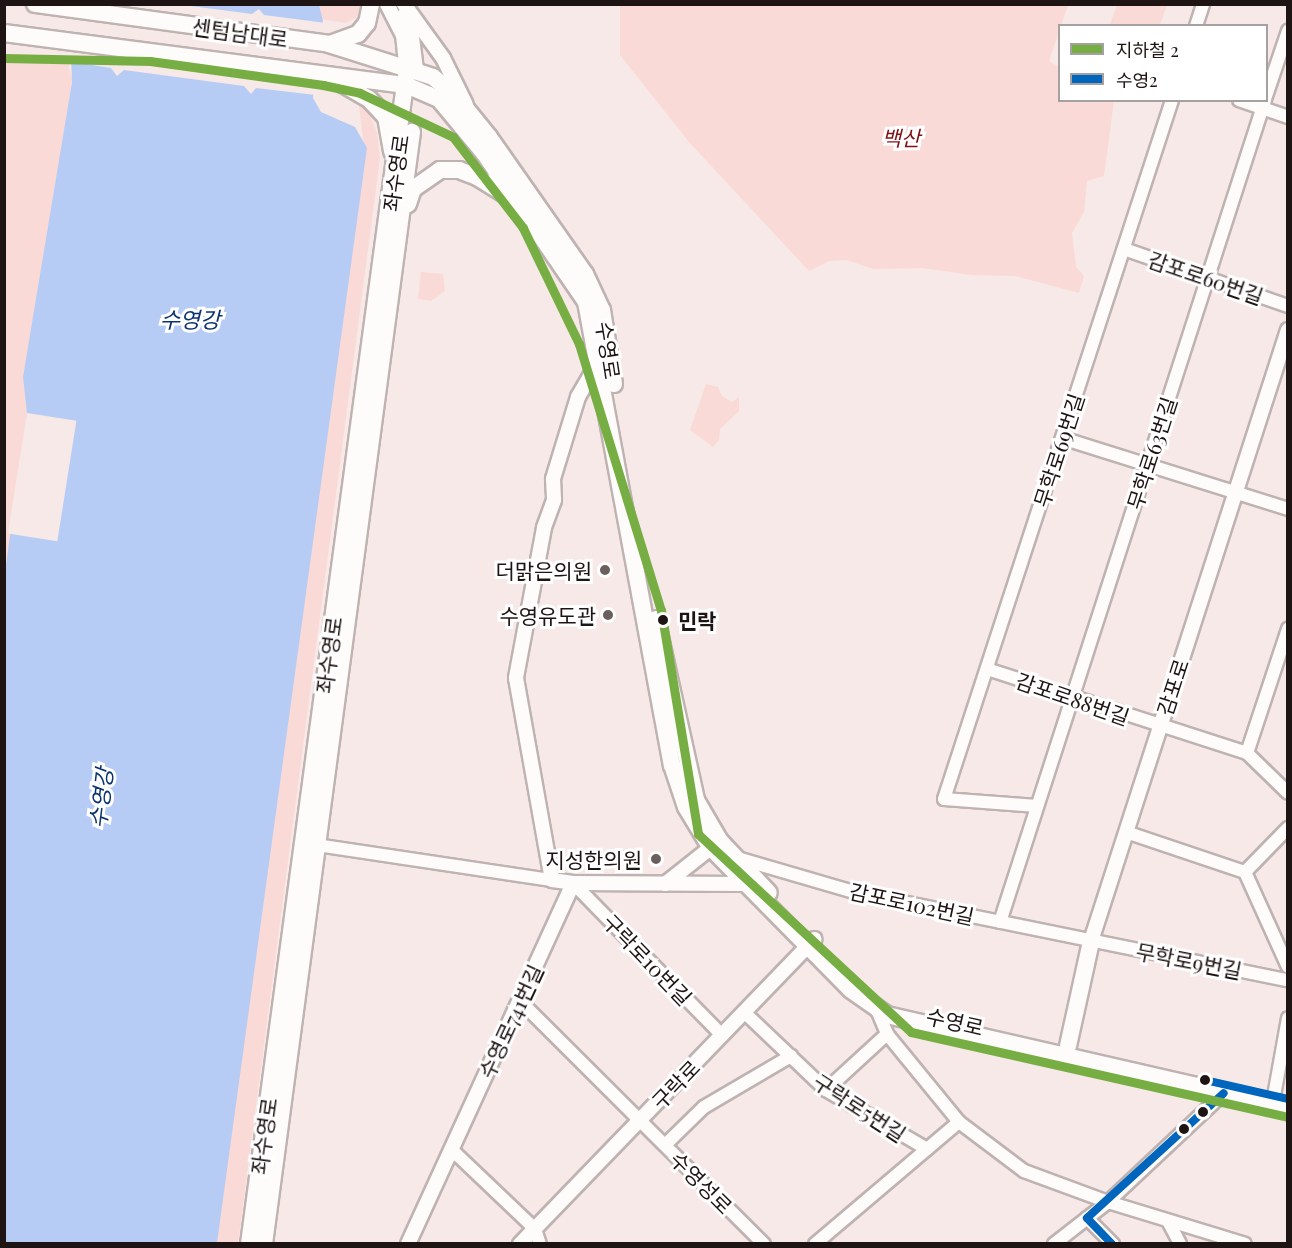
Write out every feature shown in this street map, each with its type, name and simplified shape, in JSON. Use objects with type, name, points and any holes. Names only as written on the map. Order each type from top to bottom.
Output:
[{"type":"main road","points":[[329,44],[358,34],[367,23],[371,4]]},
{"type":"main road","name":"센텀남대로","points":[[43,6],[329,44],[411,68]]},
{"type":"main road","name":"센텀남대로","points":[[4,33],[46,36],[411,86]]},
{"type":"main road","name":"좌수영로","points":[[249,1244],[401,218],[411,68]]},
{"type":"main road","name":"수영로","points":[[411,68],[433,77],[468,110],[585,274],[603,310],[604,355]]},
{"type":"main road","points":[[325,74],[355,89],[386,117],[394,176]]},
{"type":"main road","name":"좌수영로","points":[[264,1244],[310,844],[394,176],[411,86]]},
{"type":"main road","name":"수영로","points":[[411,86],[433,94],[450,109],[582,294],[604,355],[686,768],[700,811],[715,844],[744,884],[870,992],[893,1006],[1281,1097]]},
{"type":"main road","points":[[401,218],[413,189],[440,170],[468,174],[517,202]]},
{"type":"main road","name":"수영로","points":[[715,844],[736,858],[851,990],[877,1010],[910,1022],[1287,1107]]},
{"type":"main road","name":"감포로","points":[[1068,1046],[1091,940]]},
{"type":"street","points":[[387,4],[403,35],[411,68]]},
{"type":"street","points":[[402,4],[411,29],[411,68]]},
{"type":"street","points":[[402,4],[443,58],[468,110]]},
{"type":"street","points":[[1197,24],[1203,4]]},
{"type":"street","name":"무학로63번길","points":[[1268,92],[1287,31]]},
{"type":"street","name":"무학로69번길","points":[[1037,806],[944,799],[1171,102]]},
{"type":"street","points":[[1265,102],[1287,117]]},
{"type":"street","name":"무학로63번길","points":[[1000,922],[1265,102]]},
{"type":"street","name":"감포로60번길","points":[[1124,249],[1287,306]]},
{"type":"street","name":"감포로","points":[[1091,940],[1287,330]]},
{"type":"street","points":[[552,880],[516,678],[544,528],[554,501],[553,479],[578,397],[604,355]]},
{"type":"street","points":[[1062,438],[1287,509]]},
{"type":"street","points":[[1287,633],[1246,753],[1287,793]]},
{"type":"street","name":"감포로88번길","points":[[987,669],[1246,753]]},
{"type":"street","points":[[1245,872],[1287,828]]},
{"type":"street","points":[[1126,832],[1245,872],[1287,967]]},
{"type":"street","points":[[310,844],[573,883],[744,884]]},
{"type":"street","points":[[665,884],[715,844]]},
{"type":"street","name":"감포로102번길","points":[[736,858],[854,892],[1091,940]]},
{"type":"street","name":"수영로741번길","points":[[408,1244],[573,883]]},
{"type":"street","name":"구락로10번길","points":[[573,883],[722,1035]]},
{"type":"street","name":"무학로9번길","points":[[1091,940],[1287,980]]},
{"type":"street","name":"구락로","points":[[520,1244],[811,943]]},
{"type":"street","name":"수영성로","points":[[519,1000],[764,1244]]},
{"type":"street","points":[[877,1010],[887,1034],[958,1122],[1024,1171],[1108,1202],[1245,1244]]},
{"type":"street","name":"구락로5번길","points":[[744,1012],[826,1090],[927,1149]]},
{"type":"street","points":[[1281,1097],[1287,1018]]},
{"type":"street","points":[[826,1090],[887,1034]]},
{"type":"street","points":[[665,1145],[704,1107],[791,1056]]},
{"type":"street","points":[[1054,1244],[1108,1202],[1205,1114],[1224,1093]]},
{"type":"street","points":[[815,1244],[958,1122]]},
{"type":"street","points":[[452,1149],[535,1229],[540,1244]]},
{"type":"street","points":[[1087,1218],[1113,1244]]},
{"type":"street","points":[[1168,1221],[1180,1244]]},
{"type":"green space","points":[[362,4],[358,17],[345,23],[310,17],[303,5]]},
{"type":"green space","points":[[1117,4],[1167,5],[1160,24],[1110,24]]},
{"type":"green space","name":"백산","points":[[620,5],[1068,5],[1062,24],[1058,24],[1058,34],[1049,61],[1058,66],[1058,102],[1114,102],[1104,176],[1087,181],[1084,212],[1072,233],[1076,267],[1084,276],[1079,293],[1015,276],[971,275],[922,268],[873,269],[847,260],[829,261],[809,271],[689,142],[620,55]]},
{"type":"green space","points":[[5,58],[67,59],[72,79],[5,594]]},
{"type":"green space","points":[[359,106],[366,107],[377,132],[380,158],[238,1243],[208,1244],[364,147]]},
{"type":"green space","points":[[421,272],[443,274],[445,291],[431,301],[418,299]]},
{"type":"green space","points":[[706,384],[718,387],[722,396],[732,402],[739,397],[739,411],[720,429],[719,440],[713,447],[690,430]]},
{"type":"water","name":"수영강","points":[[69,5],[319,5],[323,21],[313,98],[321,112],[355,127],[367,148],[217,1243],[5,1244],[5,572],[27,413],[23,377],[72,82]]},
{"type":"pier","points":[[66,4],[176,4],[252,14],[259,9],[264,15],[326,23],[316,95],[256,88],[251,94],[244,86],[124,70],[117,76],[111,68],[68,61]]},
{"type":"pier","points":[[27,413],[76,421],[57,541],[8,533]]},
{"type":"metro line","name":"2","points":[[4,58],[150,61],[323,85],[360,93],[453,137],[523,228],[579,344],[661,610],[698,834],[911,1032],[1288,1117]]},
{"type":"transit line","name":"수영2","points":[[1205,1080],[1288,1099]]},
{"type":"transit line","name":"수영2","points":[[1112,1244],[1087,1218],[1224,1093]]},
{"type":"place","name":"더맑은의원","points":[[605,570]]},
{"type":"place","name":"수영유도관","points":[[608,615]]},
{"type":"place","name":"민락","points":[[663,620]]},
{"type":"place","name":"지성한의원","points":[[656,859]]}]
